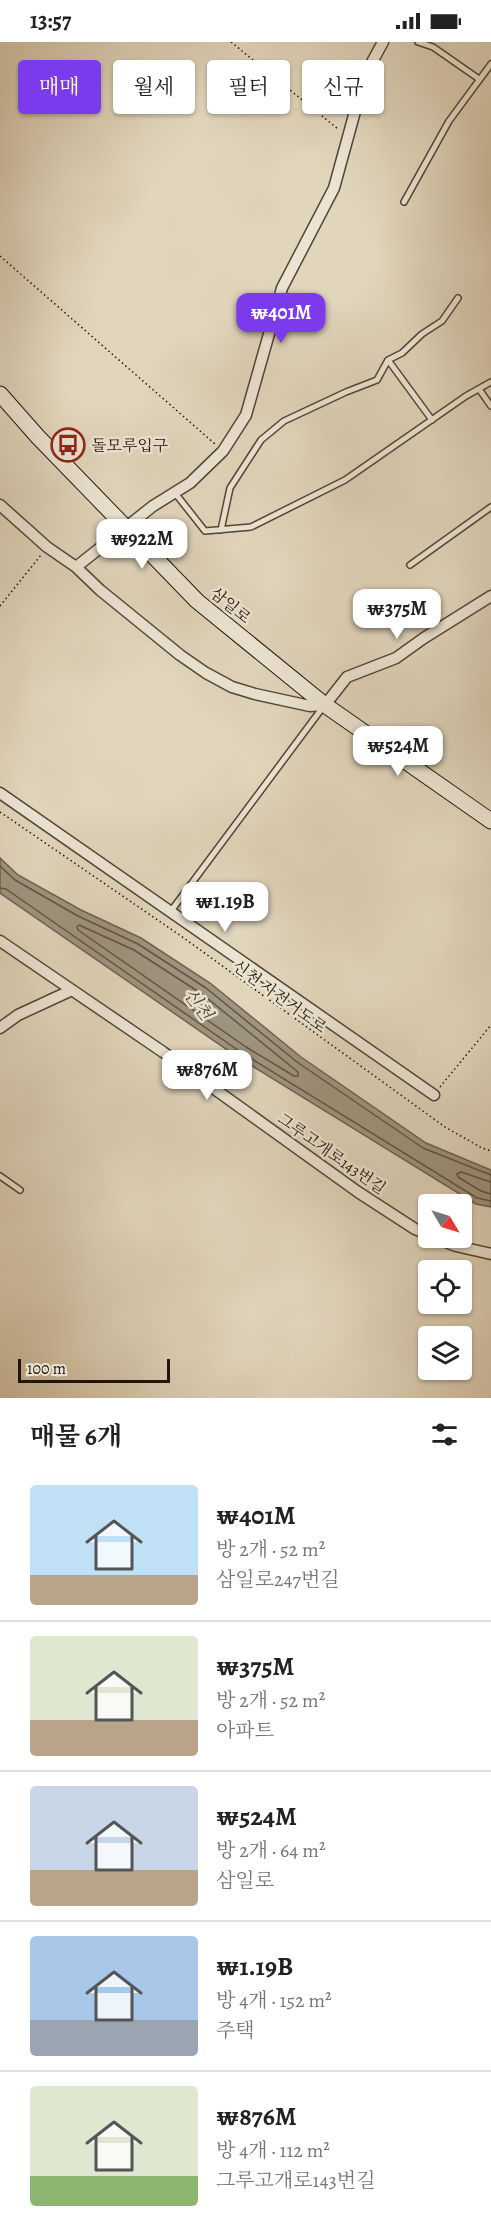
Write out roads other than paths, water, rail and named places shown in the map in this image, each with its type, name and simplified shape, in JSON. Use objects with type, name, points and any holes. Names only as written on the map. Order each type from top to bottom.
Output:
[{"type":"main road","name":"삼일로","points":[[0,394],[38,437],[197,601],[325,705],[484,813],[491,821]]},
{"type":"street","points":[[76,567],[153,506],[190,483],[223,451],[246,415],[282,288],[334,188],[365,75],[382,42]]},
{"type":"street","points":[[0,505],[47,547],[76,567],[100,590],[180,655],[220,681],[273,698],[310,706],[325,705],[347,677],[396,658],[491,596]]},
{"type":"street","points":[[0,793],[434,1095]]},
{"type":"street","name":"그루고개로143번길","points":[[0,941],[358,1192],[418,1229]]},
{"type":"street","points":[[0,1028],[18,1015],[72,990]]},
{"type":"street","points":[[465,1248],[491,1254]]},
{"type":"lane","points":[[418,42],[433,47],[480,78]]},
{"type":"lane","points":[[404,202],[449,121],[491,64]]},
{"type":"lane","points":[[221,530],[230,488],[261,440],[284,421],[378,380],[388,360],[402,353],[422,334],[442,321],[458,298]]},
{"type":"lane","points":[[388,360],[432,420]]},
{"type":"lane","points":[[175,493],[205,531],[250,527],[345,480],[491,382]]},
{"type":"lane","points":[[479,389],[491,406]]},
{"type":"lane","points":[[410,565],[491,507]]},
{"type":"lane","points":[[170,913],[325,705]]},
{"type":"lane","points":[[0,1176],[20,1190]]},
{"type":"water","name":"신천","points":[[0,858],[18,875],[81,910],[141,938],[210,983],[301,1057],[426,1143],[491,1170],[491,1207],[476,1204],[472,1202],[472,1194],[460,1194],[239,1058],[0,893]]},
{"type":"place","name":"돌모루입구","points":[[68,445]]}]
